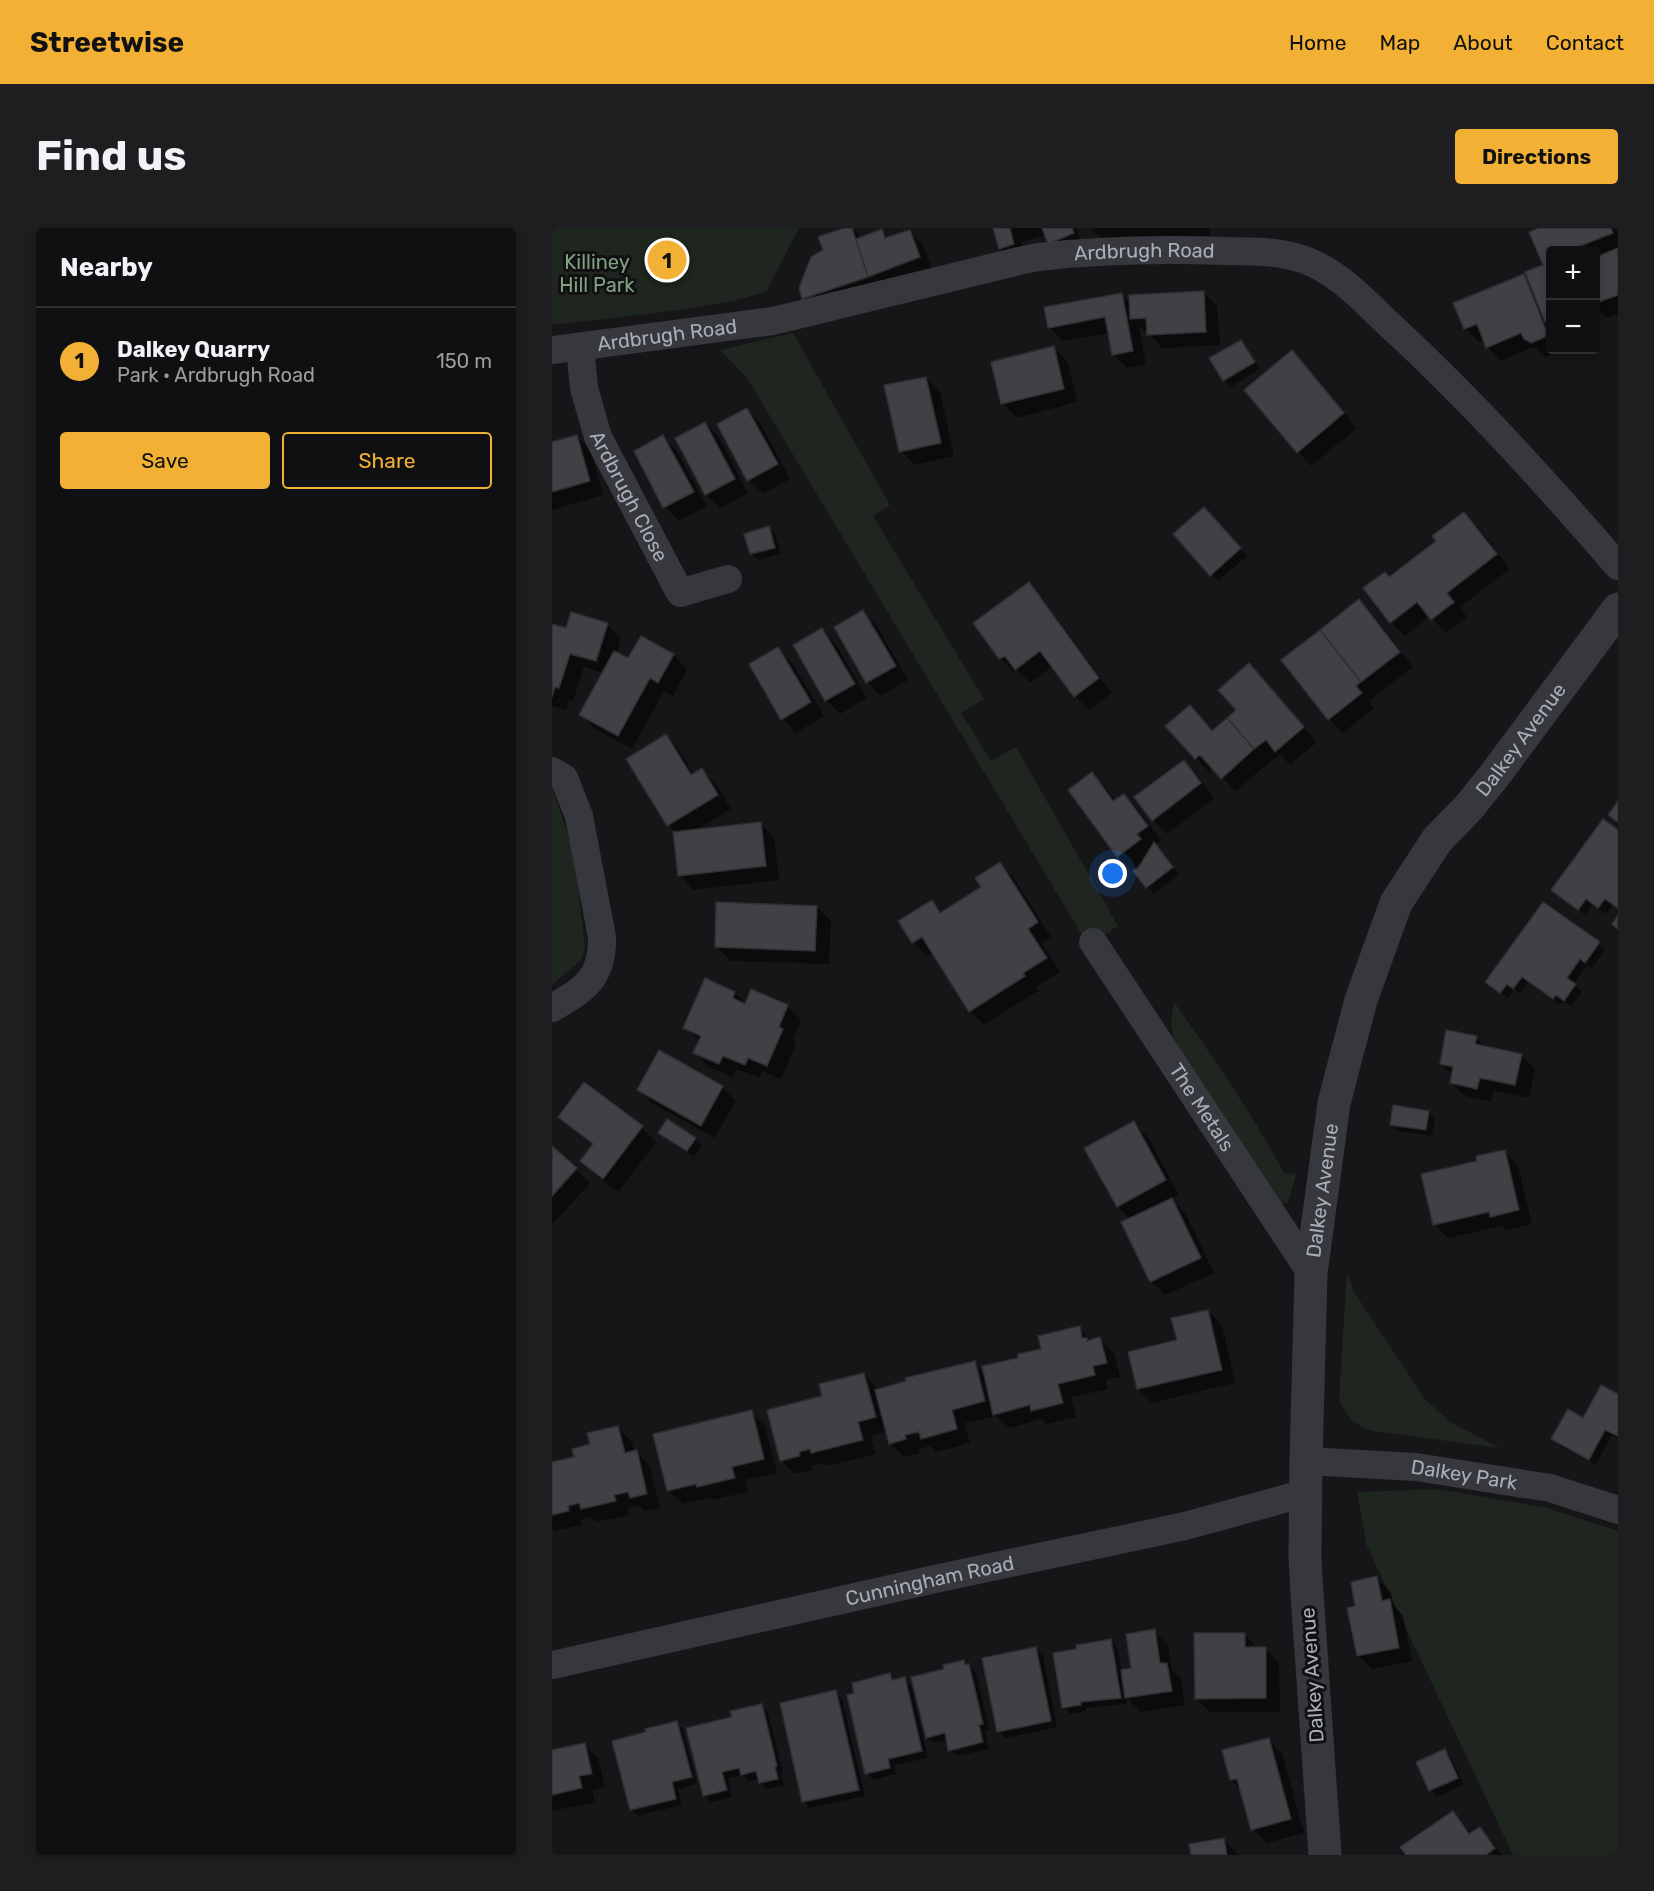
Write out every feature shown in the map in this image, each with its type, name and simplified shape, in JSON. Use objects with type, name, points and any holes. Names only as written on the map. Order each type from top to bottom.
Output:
[{"type":"street","name":"Ardbrugh Road","points":[[566,349],[773,321],[1039,257],[1160,249],[1270,252],[1289,255],[1308,261],[1333,275],[1440,372],[1542,479],[1618,566]]},
{"type":"street","name":"Ardbrugh Close","points":[[566,349],[584,388],[598,437],[680,593],[729,579]]},
{"type":"street","name":"Dalkey Avenue","points":[[1325,1855],[1307,1593],[1306,1477],[1311,1273],[1334,1103],[1361,1000],[1396,903],[1437,840],[1469,807],[1494,776],[1618,609]]},
{"type":"street","points":[[552,771],[564,778],[579,816],[602,937],[603,955],[599,969],[590,981],[552,1008]]},
{"type":"street","name":"The Metals","points":[[1093,942],[1311,1273]]},
{"type":"street","name":"Dalkey Park","points":[[1306,1477],[1416,1467],[1550,1488],[1618,1510]]},
{"type":"street","name":"Cunningham Road","points":[[552,1665],[935,1579],[1185,1526],[1306,1477]]},
{"type":"green space","name":"Killiney Hill Park","points":[[552,228],[799,228],[766,292],[733,301],[672,311],[552,325]]},
{"type":"green space","points":[[793,333],[890,505],[873,516],[984,699],[961,713],[991,761],[1016,747],[1118,926],[1088,945],[747,378],[720,350]]},
{"type":"green space","points":[[552,787],[574,852],[585,947],[581,960],[552,985]]},
{"type":"green space","points":[[1174,1002],[1218,1064],[1284,1173],[1296,1174],[1288,1203],[1272,1203],[1174,1040],[1171,1023]]},
{"type":"green space","points":[[1347,1272],[1354,1292],[1425,1399],[1450,1422],[1500,1448],[1373,1431],[1356,1423],[1345,1412],[1339,1400]]},
{"type":"green space","points":[[1438,1489],[1547,1508],[1618,1531],[1618,1855],[1513,1855],[1367,1546],[1357,1492]]},
{"type":"building","points":[[844,228],[852,228],[868,277],[802,299],[799,288],[811,257],[823,250],[818,237]]},
{"type":"building","points":[[993,228],[1010,228],[1014,244],[999,249]]},
{"type":"building","points":[[1042,228],[1072,228],[1074,233],[1048,244]]},
{"type":"building","points":[[1539,228],[1611,228],[1613,233],[1580,246],[1546,246],[1545,322],[1525,272],[1543,265],[1529,232]]},
{"type":"building","points":[[882,229],[885,238],[910,230],[920,257],[868,277],[856,239]]},
{"type":"building","points":[[1618,248],[1618,295],[1600,302],[1600,300],[1600,255]]},
{"type":"building","points":[[1524,274],[1546,330],[1545,337],[1531,343],[1524,339],[1521,333],[1486,348],[1477,324],[1464,329],[1453,303]]},
{"type":"building","points":[[1204,291],[1206,332],[1147,335],[1146,318],[1130,319],[1129,295]]},
{"type":"building","points":[[1122,293],[1133,351],[1112,355],[1105,317],[1048,328],[1044,307]]},
{"type":"building","points":[[1241,340],[1255,362],[1223,381],[1209,358]]},
{"type":"building","points":[[1054,346],[1064,389],[1001,404],[991,362]]},
{"type":"building","points":[[1292,350],[1344,413],[1297,453],[1244,390]]},
{"type":"building","points":[[926,377],[941,443],[899,452],[884,385]]},
{"type":"building","points":[[747,408],[778,464],[747,481],[717,424]]},
{"type":"building","points":[[705,422],[735,479],[705,495],[675,438]]},
{"type":"building","points":[[577,435],[590,481],[552,492],[552,442]]},
{"type":"building","points":[[663,435],[694,492],[663,508],[634,451]]},
{"type":"building","points":[[1204,507],[1241,548],[1210,576],[1173,534]]},
{"type":"building","points":[[1464,512],[1497,554],[1447,593],[1454,602],[1431,620],[1417,602],[1390,623],[1363,588],[1385,572],[1389,577],[1436,541],[1432,536]]},
{"type":"building","points":[[769,526],[775,548],[750,554],[744,534]]},
{"type":"building","points":[[1029,582],[1099,678],[1074,697],[1040,651],[1015,670],[1005,656],[999,659],[973,623]]},
{"type":"building","points":[[1359,599],[1400,652],[1361,682],[1320,630]]},
{"type":"building","points":[[863,610],[896,666],[866,683],[834,627]]},
{"type":"building","points":[[571,612],[608,623],[596,661],[570,654],[559,688],[555,687],[552,697],[552,624],[566,628]]},
{"type":"building","points":[[822,628],[855,684],[825,701],[793,645]]},
{"type":"building","points":[[1320,630],[1361,682],[1356,686],[1362,693],[1328,720],[1281,660]]},
{"type":"building","points":[[641,636],[674,654],[658,683],[650,678],[618,736],[579,715],[614,651],[628,658]]},
{"type":"building","points":[[778,647],[811,702],[781,720],[749,664]]},
{"type":"building","points":[[1249,663],[1304,727],[1275,752],[1266,740],[1254,749],[1227,718],[1236,710],[1218,690]]},
{"type":"building","points":[[1190,705],[1212,731],[1227,718],[1254,749],[1221,779],[1200,755],[1195,759],[1165,726]]},
{"type":"building","points":[[666,734],[691,775],[702,768],[718,795],[667,826],[626,759]]},
{"type":"building","points":[[1184,760],[1201,783],[1152,821],[1134,797]]},
{"type":"building","points":[[1092,772],[1113,801],[1124,794],[1148,826],[1137,834],[1141,839],[1117,857],[1068,790]]},
{"type":"building","points":[[1618,801],[1618,822],[1608,815]]},
{"type":"building","points":[[1603,819],[1618,830],[1618,908],[1605,899],[1598,908],[1586,899],[1578,910],[1551,890]]},
{"type":"building","points":[[761,822],[766,866],[678,876],[673,832]]},
{"type":"building","points":[[1154,842],[1173,867],[1146,888],[1133,871],[1139,867]]},
{"type":"building","points":[[1000,862],[1038,922],[1028,929],[1047,958],[1023,973],[1025,976],[969,1012],[922,937],[912,943],[898,921],[932,900],[940,913],[981,887],[975,878]]},
{"type":"building","points":[[716,902],[817,906],[815,951],[715,947]]},
{"type":"building","points":[[1543,902],[1600,942],[1585,963],[1580,959],[1567,978],[1576,984],[1564,1001],[1556,995],[1553,999],[1522,977],[1513,989],[1507,984],[1500,993],[1485,982]]},
{"type":"building","points":[[1618,915],[1618,929],[1612,924]]},
{"type":"building","points":[[705,978],[735,992],[733,998],[745,1004],[751,989],[788,1005],[779,1027],[783,1029],[767,1066],[748,1058],[745,1065],[723,1056],[719,1064],[693,1053],[701,1036],[683,1028]]},
{"type":"building","points":[[1446,1030],[1477,1036],[1475,1044],[1522,1054],[1515,1085],[1480,1078],[1477,1089],[1450,1083],[1453,1067],[1440,1064]]},
{"type":"building","points":[[659,1050],[723,1086],[701,1126],[637,1090]]},
{"type":"building","points":[[584,1082],[643,1126],[603,1179],[580,1161],[593,1144],[558,1117]]},
{"type":"building","points":[[1393,1105],[1429,1111],[1426,1130],[1390,1125]]},
{"type":"building","points":[[667,1119],[696,1138],[687,1151],[658,1133]]},
{"type":"building","points":[[1134,1121],[1166,1180],[1117,1207],[1084,1148]]},
{"type":"building","points":[[552,1146],[577,1168],[552,1196]]},
{"type":"building","points":[[1505,1150],[1519,1210],[1490,1217],[1489,1212],[1433,1225],[1421,1174],[1477,1161],[1476,1156]]},
{"type":"building","points":[[1172,1198],[1201,1258],[1150,1282],[1121,1222]]},
{"type":"building","points":[[1208,1310],[1222,1370],[1137,1389],[1128,1352],[1177,1340],[1171,1318]]},
{"type":"building","points":[[1080,1326],[1082,1338],[1087,1338],[1087,1341],[1100,1337],[1107,1363],[1093,1366],[1095,1375],[1058,1384],[1063,1403],[1031,1411],[1030,1405],[993,1415],[982,1366],[1018,1358],[1018,1354],[1041,1349],[1038,1336]]},
{"type":"building","points":[[975,1361],[985,1401],[952,1410],[957,1429],[921,1439],[919,1432],[905,1435],[906,1439],[889,1444],[875,1390],[906,1381],[905,1378]]},
{"type":"building","points":[[864,1373],[876,1417],[858,1422],[863,1440],[811,1453],[810,1449],[799,1452],[800,1456],[780,1461],[767,1410],[822,1396],[819,1384]]},
{"type":"building","points":[[1601,1385],[1618,1394],[1618,1436],[1605,1430],[1589,1460],[1551,1439],[1568,1409],[1583,1418]]},
{"type":"building","points":[[752,1410],[764,1459],[732,1467],[735,1478],[667,1491],[653,1434]]},
{"type":"building","points":[[618,1426],[625,1453],[637,1450],[647,1494],[630,1498],[628,1492],[614,1495],[616,1501],[581,1509],[579,1503],[568,1506],[569,1511],[552,1515],[552,1462],[574,1457],[572,1449],[590,1444],[587,1433]]},
{"type":"building","points":[[1377,1576],[1382,1601],[1390,1599],[1399,1648],[1357,1656],[1347,1608],[1355,1606],[1351,1582]]},
{"type":"building","points":[[1155,1629],[1160,1663],[1167,1663],[1172,1691],[1125,1698],[1121,1670],[1131,1668],[1126,1634]]},
{"type":"building","points":[[1194,1633],[1245,1633],[1245,1647],[1266,1647],[1266,1698],[1195,1699]]},
{"type":"building","points":[[1111,1639],[1121,1698],[1080,1702],[1081,1705],[1062,1708],[1053,1653],[1077,1649],[1076,1645]]},
{"type":"building","points":[[1036,1647],[1051,1721],[997,1732],[982,1658]]},
{"type":"building","points":[[964,1660],[965,1665],[969,1664],[983,1724],[979,1725],[983,1742],[948,1751],[945,1733],[926,1738],[911,1677],[944,1669],[943,1665]]},
{"type":"building","points":[[890,1673],[892,1680],[905,1677],[922,1751],[888,1759],[890,1768],[865,1774],[847,1695],[854,1693],[852,1683]]},
{"type":"building","points":[[836,1690],[859,1790],[802,1802],[780,1703]]},
{"type":"building","points":[[762,1704],[778,1779],[759,1783],[756,1771],[741,1775],[739,1768],[722,1772],[727,1790],[703,1796],[686,1728],[732,1717],[730,1711]]},
{"type":"building","points":[[677,1721],[692,1777],[672,1782],[676,1799],[630,1810],[612,1741]]},
{"type":"building","points":[[1269,1738],[1291,1819],[1251,1830],[1237,1779],[1230,1780],[1222,1750]]},
{"type":"building","points":[[585,1743],[592,1774],[579,1776],[582,1788],[552,1795],[552,1750]]},
{"type":"building","points":[[1445,1749],[1458,1778],[1429,1791],[1416,1762]]},
{"type":"building","points":[[1453,1811],[1469,1834],[1480,1827],[1495,1848],[1486,1855],[1406,1855],[1400,1847]]},
{"type":"building","points":[[1224,1838],[1227,1855],[1191,1855],[1189,1844]]},
{"type":"place","name":"Dalkey Quarry","points":[[667,260]]}]
